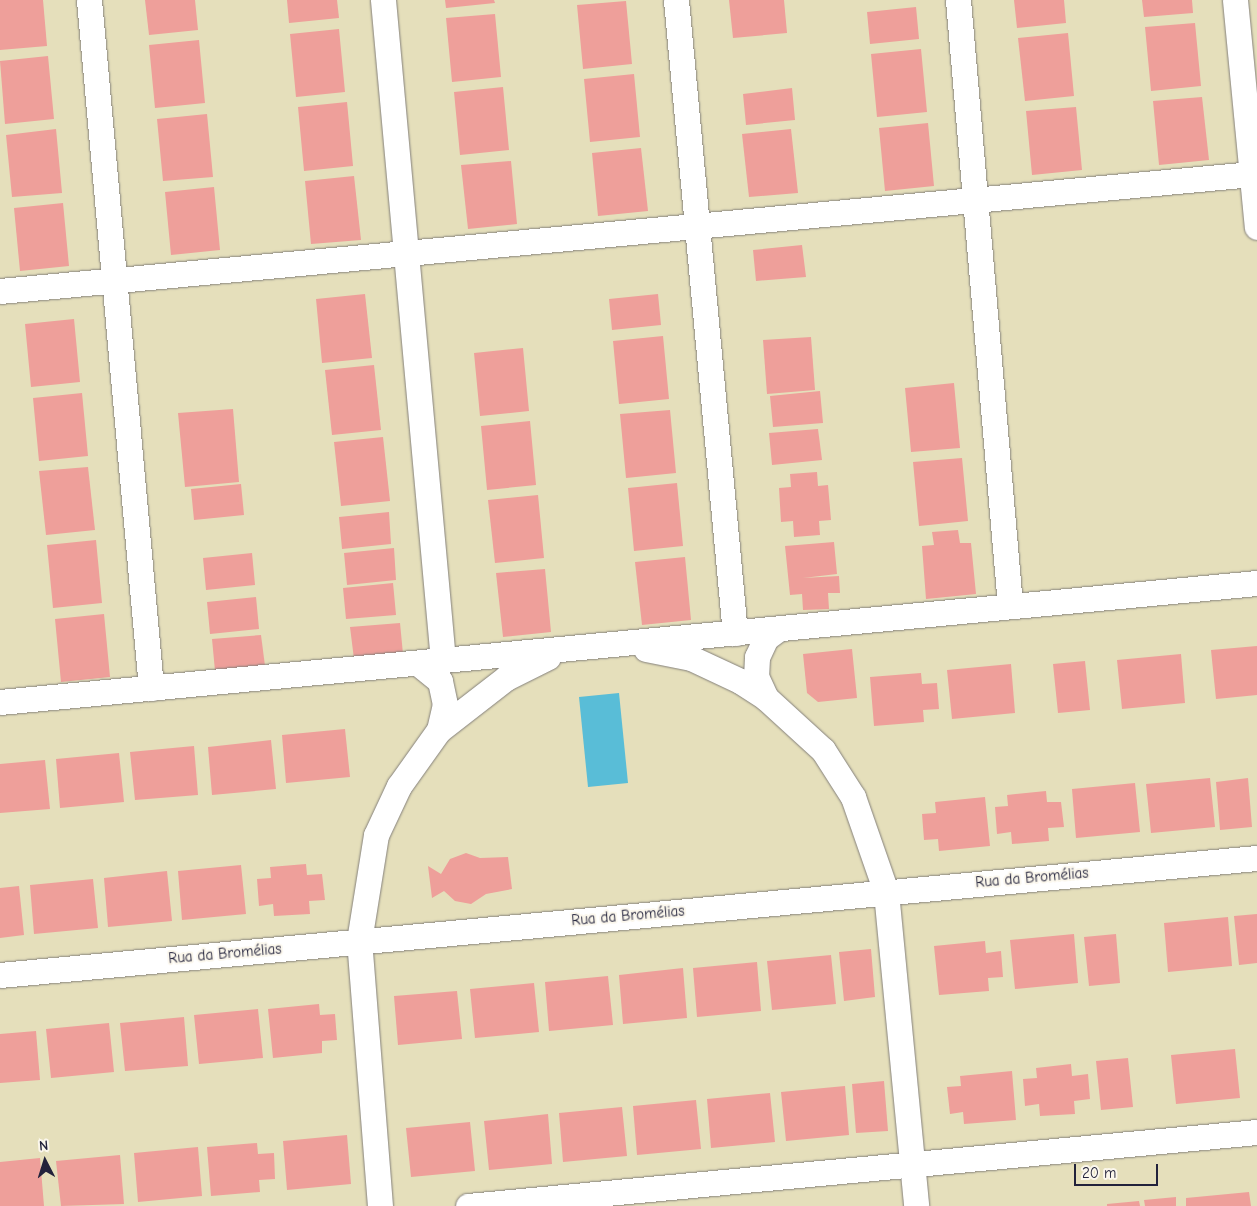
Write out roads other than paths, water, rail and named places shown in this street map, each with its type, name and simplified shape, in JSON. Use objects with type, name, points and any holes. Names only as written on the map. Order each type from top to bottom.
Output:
[{"type":"street","points":[[89,0],[151,688]]},
{"type":"street","points":[[383,0],[406,253],[431,663],[440,682],[446,704],[438,730]]},
{"type":"street","points":[[676,0],[735,632]]},
{"type":"street","points":[[958,0],[1010,605]]},
{"type":"street","points":[[1235,0],[1257,227]]},
{"type":"street","points":[[0,291],[1252,174]]},
{"type":"street","points":[[0,702],[431,663],[1010,605],[1257,583]]},
{"type":"street","points":[[766,698],[756,677],[756,657],[766,638],[780,628]]},
{"type":"street","points":[[618,644],[691,658],[740,681],[766,698],[823,750],[853,797],[886,892],[916,1206]]},
{"type":"street","points":[[380,1206],[359,941],[376,835],[399,786],[438,730],[506,678],[567,649]]},
{"type":"street","name":"Rua da Bromélias","points":[[0,975],[1257,858]]},
{"type":"street","points":[[468,1206],[1257,1132]]},
{"type":"water","points":[[619,693],[628,783],[588,787],[579,697]]}]
